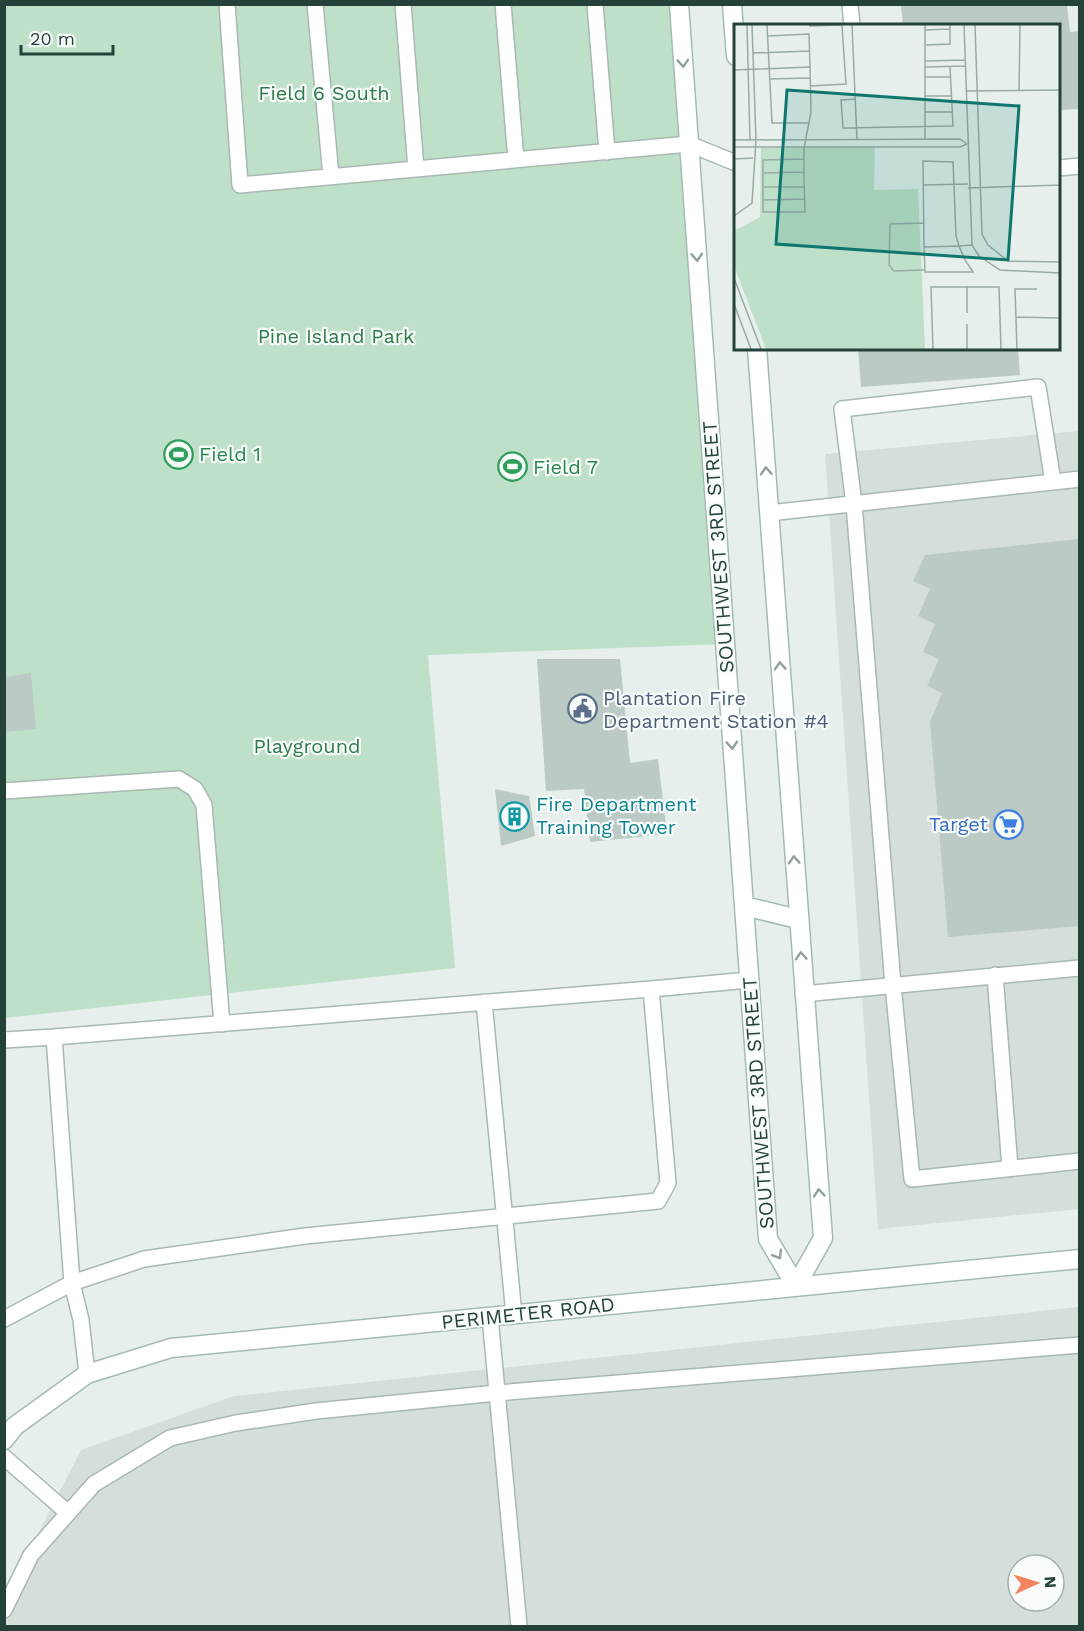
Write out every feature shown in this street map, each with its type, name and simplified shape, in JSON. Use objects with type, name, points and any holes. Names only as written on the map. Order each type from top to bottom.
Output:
[{"type":"street","name":"SOUTHWEST 3RD STREET","points":[[679,4],[768,1239],[796,1286]]},
{"type":"street","points":[[732,4],[734,30]]},
{"type":"street","points":[[757,350],[803,994],[823,1238],[796,1286]]},
{"type":"street","points":[[744,906],[798,919]]},
{"type":"street","name":"PERIMETER ROAD","points":[[4,1440],[15,1426],[87,1374],[171,1348],[1080,1260]]},
{"type":"lane","points":[[227,4],[240,185],[689,144],[734,161]]},
{"type":"lane","points":[[315,4],[331,177]]},
{"type":"lane","points":[[403,4],[416,169]]},
{"type":"lane","points":[[503,4],[516,160]]},
{"type":"lane","points":[[595,4],[607,152]]},
{"type":"lane","points":[[850,4],[852,24]]},
{"type":"lane","points":[[1060,168],[1080,166]]},
{"type":"lane","points":[[1053,482],[1038,387],[843,409],[854,504],[893,985],[912,1179],[1080,1161]]},
{"type":"lane","points":[[768,513],[1080,479]]},
{"type":"lane","points":[[4,791],[179,779],[195,789],[204,805],[222,1024]]},
{"type":"lane","points":[[803,994],[1080,968]]},
{"type":"lane","points":[[995,975],[1010,1168]]},
{"type":"lane","points":[[4,1040],[749,980]]},
{"type":"lane","points":[[4,1319],[72,1283],[144,1259],[304,1236],[658,1201],[668,1183],[651,989]]},
{"type":"lane","points":[[484,1002],[514,1315]]},
{"type":"lane","points":[[54,1037],[72,1283],[81,1320],[87,1374]]},
{"type":"lane","points":[[490,1317],[519,1626]]},
{"type":"lane","points":[[4,1611],[31,1555],[94,1484],[170,1438],[236,1422],[316,1411],[497,1393],[1080,1345]]},
{"type":"lane","points":[[4,1457],[68,1513]]},
{"type":"shaded area","points":[[1079,431],[1079,1209],[878,1229],[825,454]]},
{"type":"shaded area","points":[[1079,1307],[1079,1626],[5,1626],[4,1600],[81,1450],[234,1396]]},
{"type":"green space","name":"Pine Island Park","points":[[4,5],[679,5],[725,644],[428,655],[455,968],[5,1018]]},
{"type":"building","points":[[901,5],[1067,5],[1070,32],[1080,31],[1080,109],[1060,110],[1060,24],[903,24]]},
{"type":"building","points":[[858,350],[1018,350],[1020,375],[861,387]]},
{"type":"building","name":"Target","points":[[1080,539],[1080,926],[948,937],[930,722],[942,693],[927,686],[939,659],[923,652],[935,624],[918,616],[930,589],[913,581],[925,555]]},
{"type":"building","name":"Plantation Fire Department Station #4","points":[[537,659],[620,659],[630,763],[658,759],[667,834],[590,842],[584,789],[546,791]]},
{"type":"building","points":[[31,673],[36,729],[4,732],[4,677]]},
{"type":"building","name":"Fire Department Training Tower","points":[[495,789],[529,796],[535,836],[501,846]]},
{"type":"place","name":"Field 1","points":[[178,454]]},
{"type":"place","name":"Field 7","points":[[512,467]]},
{"type":"place","name":"Plantation Fire Department Station #4","points":[[582,709]]},
{"type":"place","name":"Fire Department Training Tower","points":[[515,816]]},
{"type":"place","name":"Target","points":[[1009,824]]},
{"type":"park label","name":"Field 6 South","points":[[324,93]]},
{"type":"park label","name":"Playground","points":[[307,746]]}]
